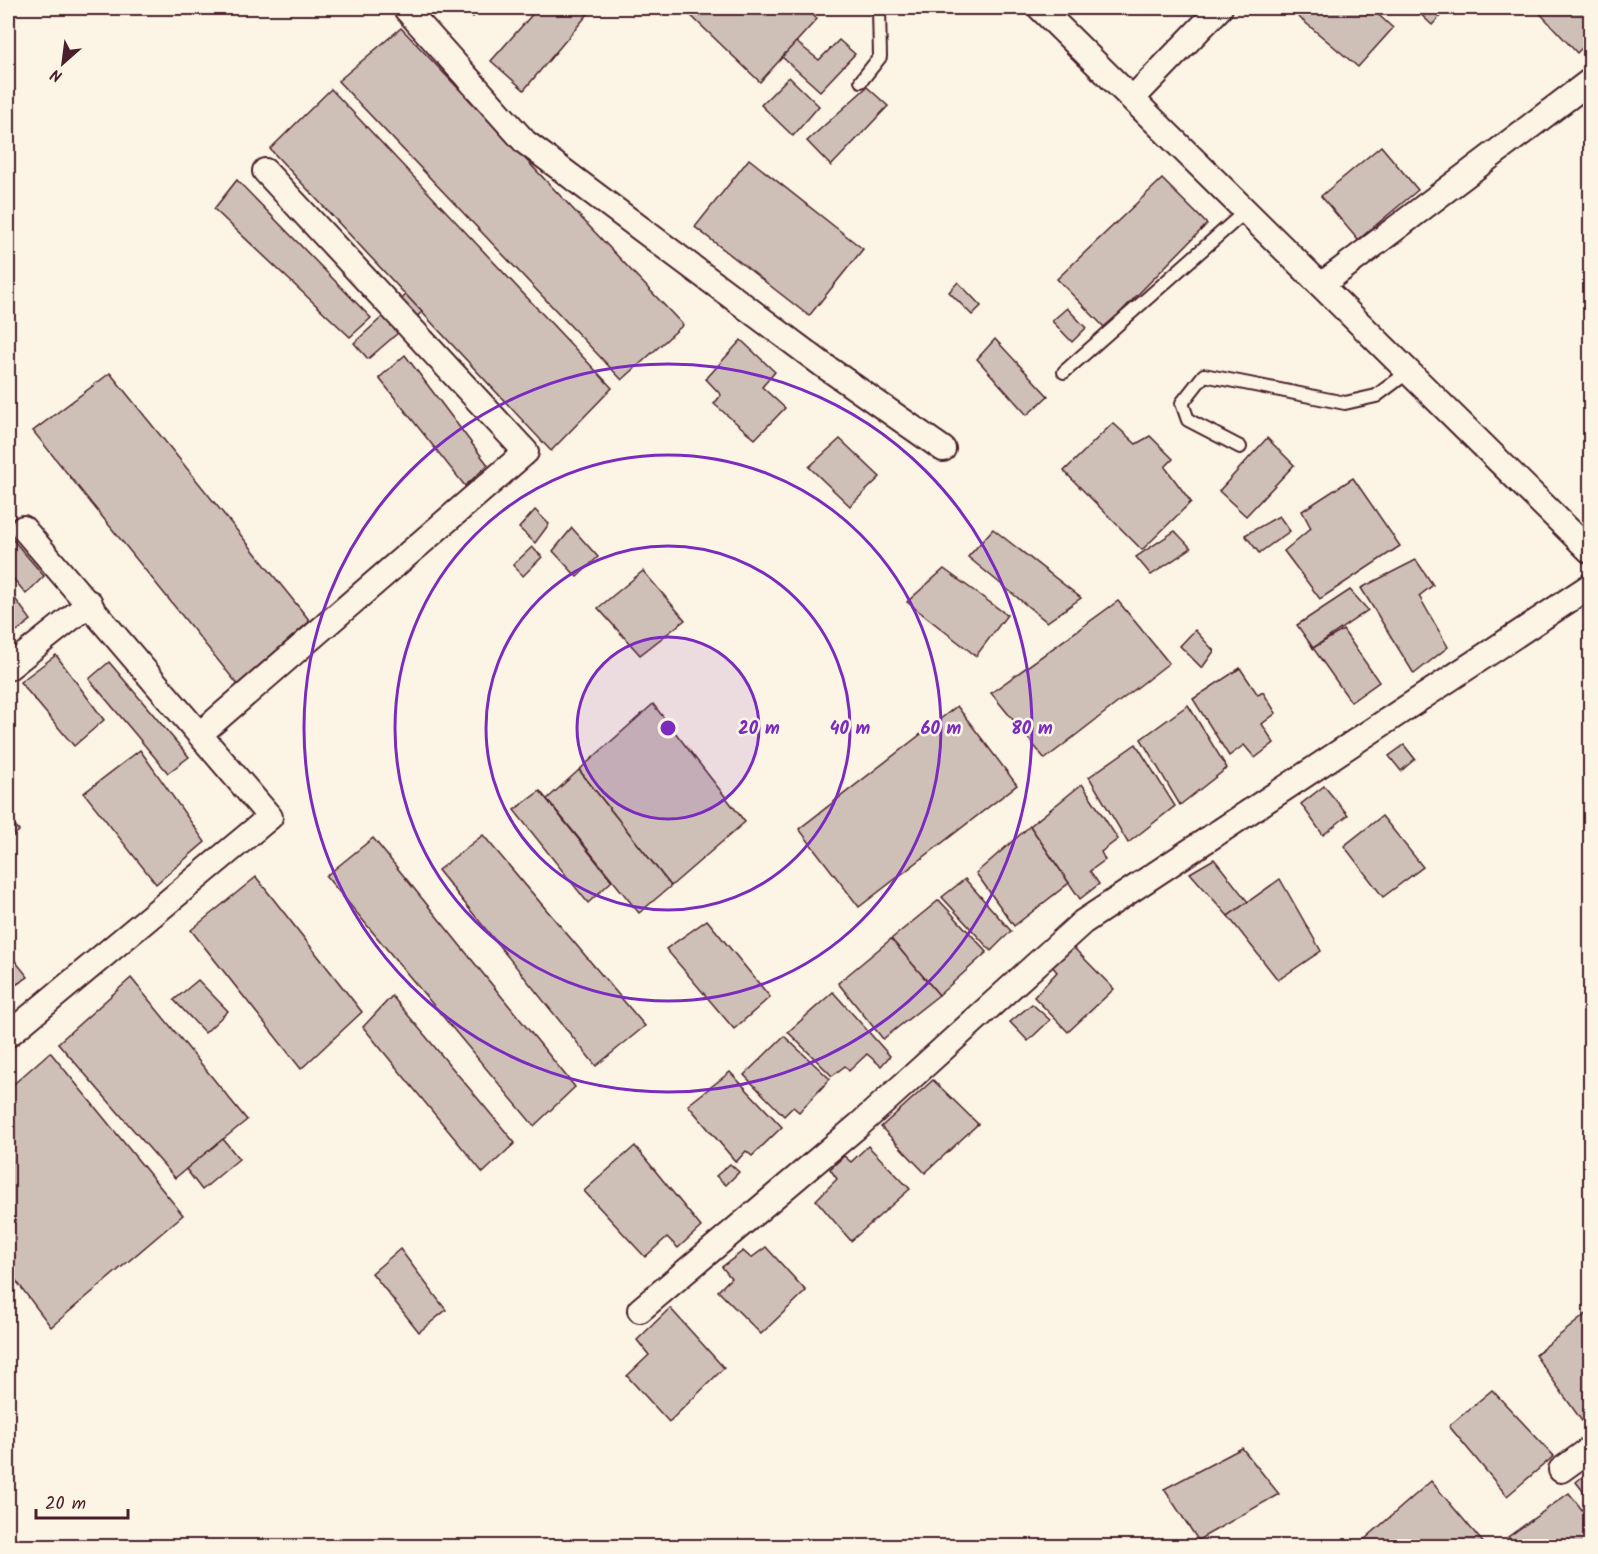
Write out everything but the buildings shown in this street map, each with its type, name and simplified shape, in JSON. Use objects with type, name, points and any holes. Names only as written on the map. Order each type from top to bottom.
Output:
[{"type":"street","points":[[408,8],[406,9],[525,142],[823,365],[943,449]]},
{"type":"street","points":[[1040,8],[1590,551]]},
{"type":"street","points":[[1133,98],[1220,8]]},
{"type":"street","points":[[1322,285],[1590,81]]},
{"type":"street","points":[[200,734],[525,452],[266,171]]},
{"type":"street","points":[[8,1035],[270,817],[90,603],[23,528]]},
{"type":"street","points":[[640,1310],[859,1125],[1083,922],[1590,586]]},
{"type":"street","points":[[8,668],[90,603]]},
{"type":"street","points":[[1561,1470],[1590,1449]]},
{"type":"lane","points":[[861,81],[880,57],[879,8]]},
{"type":"lane","points":[[1064,372],[1246,210]]},
{"type":"lane","points":[[1240,447],[1188,420],[1182,403],[1204,375],[1345,403],[1376,396],[1408,372]]}]
